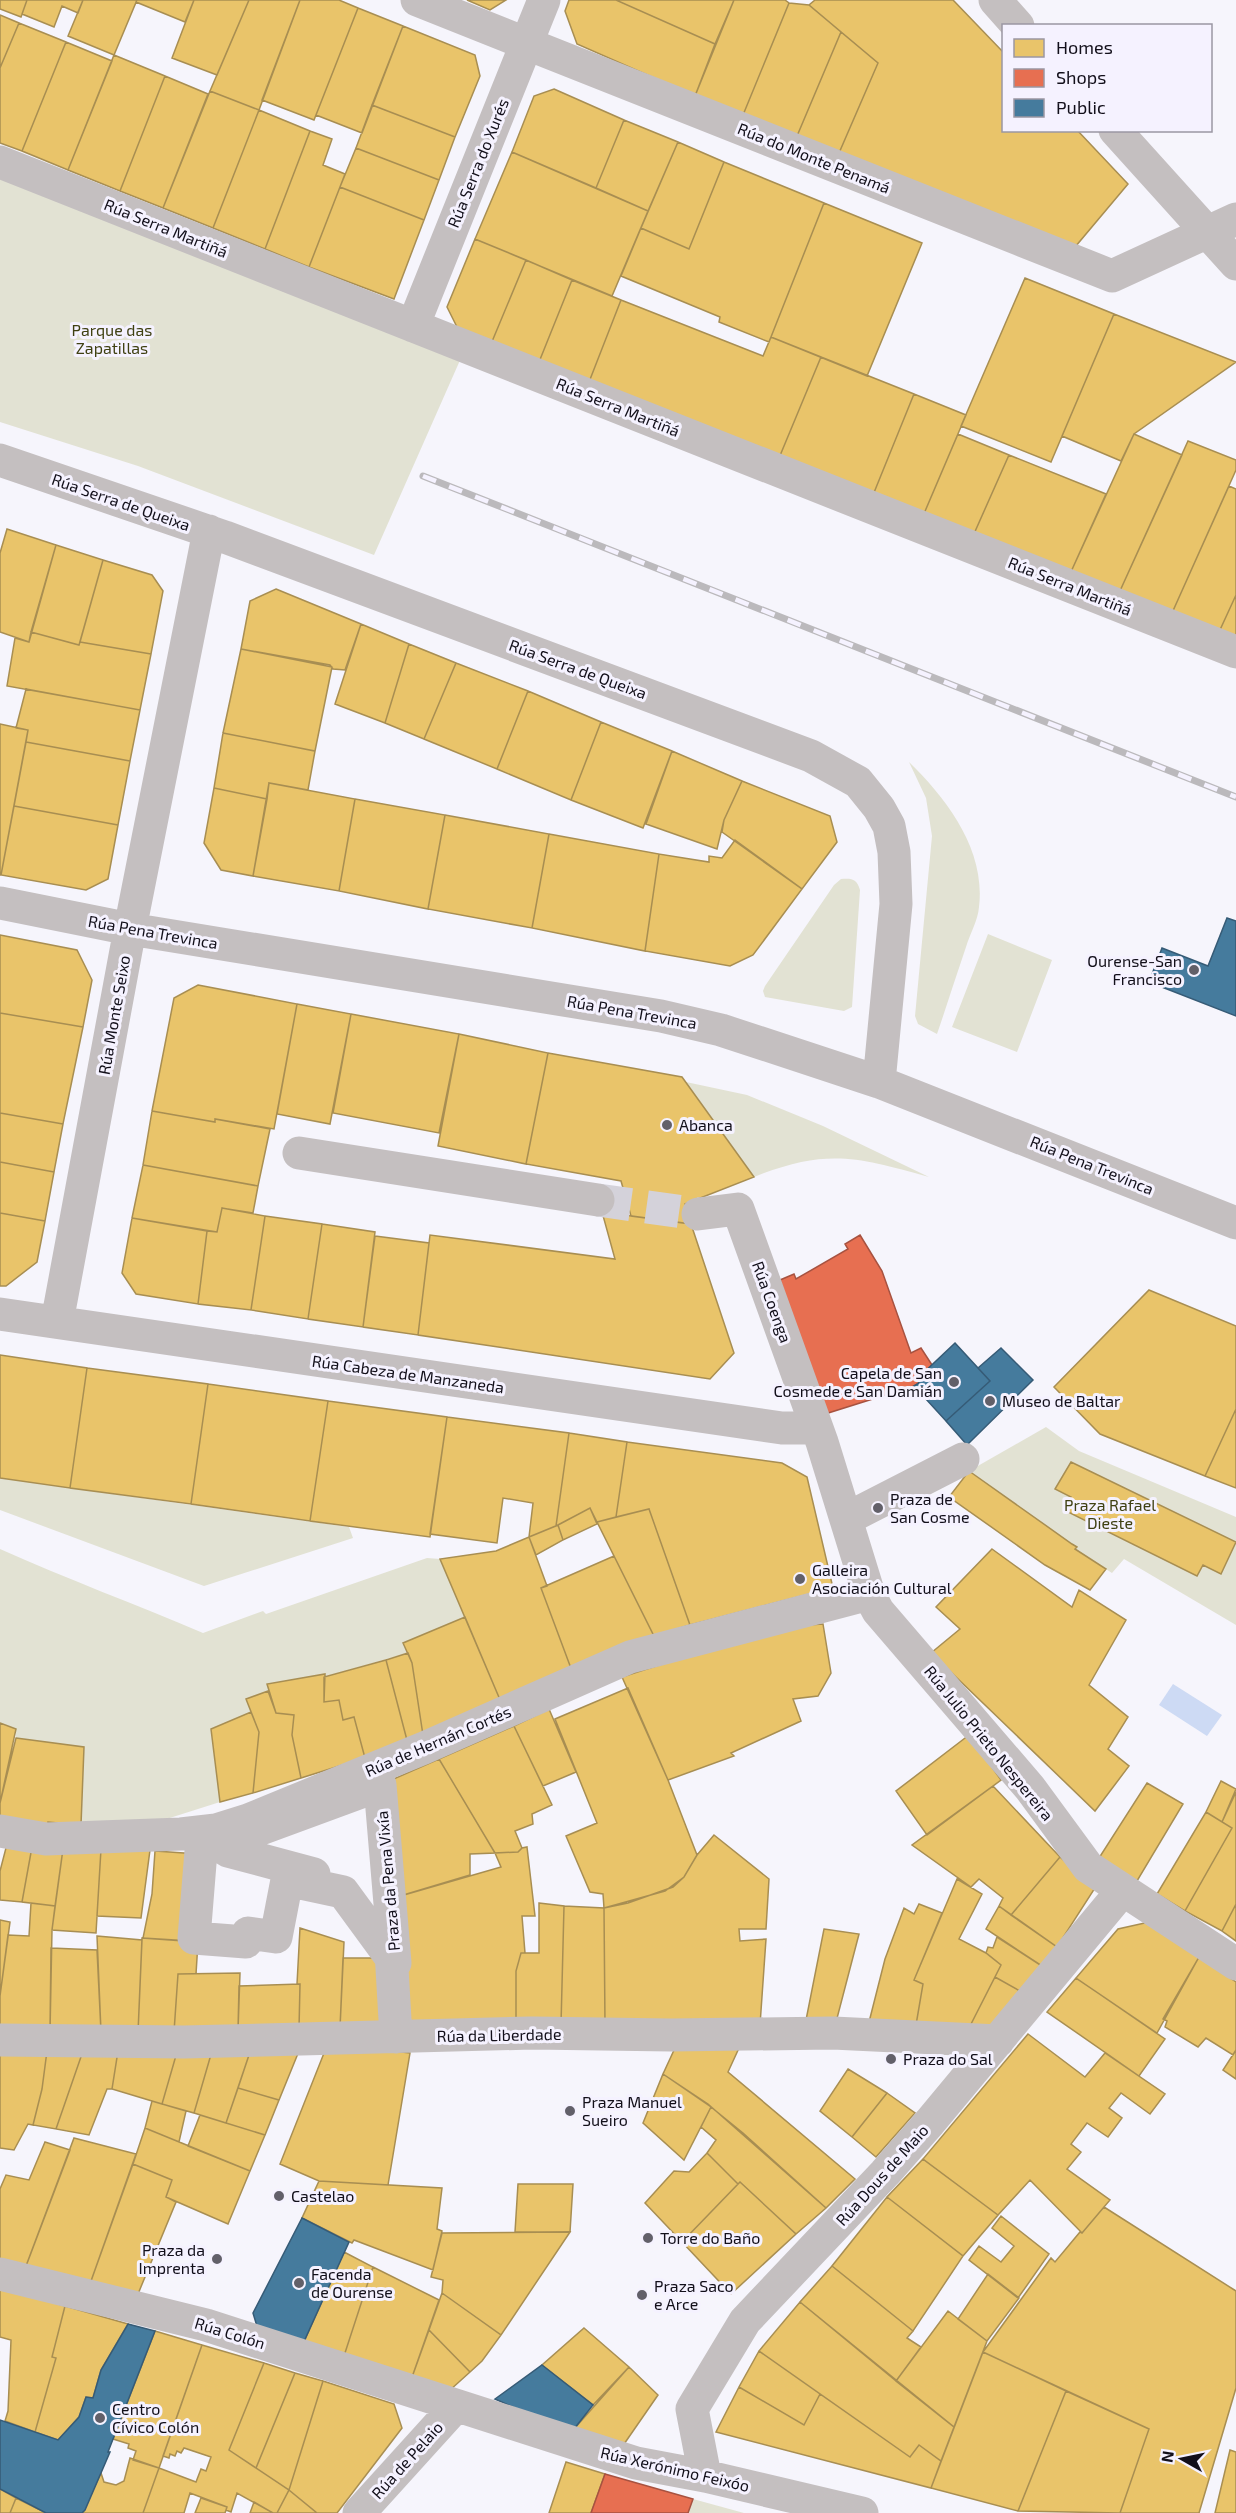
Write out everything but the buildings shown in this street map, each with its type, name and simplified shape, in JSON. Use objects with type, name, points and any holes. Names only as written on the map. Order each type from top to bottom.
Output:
[{"type":"street","name":"Rúa do Monte Penamá","points":[[417,0],[1112,276],[1222,225]]},
{"type":"street","name":"Rúa Serra do Xurés","points":[[413,326],[544,0]]},
{"type":"street","points":[[995,0],[1016,24]]},
{"type":"street","points":[[1117,132],[1222,225],[1236,264]]},
{"type":"street","name":"Rúa Serra Martiñá","points":[[0,162],[1236,652]]},
{"type":"street","name":"Rúa Serra de Queixa","points":[[0,460],[209,531],[812,756],[858,782],[879,808],[889,826],[894,852],[896,904],[879,1082]]},
{"type":"street","name":"Rúa Monte Seixo","points":[[57,1322],[130,929],[209,531]]},
{"type":"street","name":"Rúa Pena Trevinca","points":[[0,903],[130,929],[661,1016],[721,1030],[879,1082],[1236,1223]]},
{"type":"street","points":[[299,1154],[598,1200]]},
{"type":"street","name":"Rúa Coenga","points":[[698,1214],[738,1209],[817,1428]]},
{"type":"street","name":"Rúa Cabeza de Manzaneda","points":[[0,1314],[782,1428],[817,1428]]},
{"type":"street","points":[[817,1428],[848,1518],[869,1594]]},
{"type":"street","points":[[848,1518],[963,1459]]},
{"type":"street","name":"Rúa de Hernán Cortés","points":[[0,1831],[46,1839],[181,1833],[218,1838],[248,1820],[424,1748],[630,1657],[869,1594]]},
{"type":"street","name":"Rúa Julio Prieto Nespereira","points":[[869,1594],[878,1611],[1030,1788],[1088,1867],[1236,1964]]},
{"type":"street","name":"Praza da Pena Vixía","points":[[380,1785],[395,1963],[391,1955],[344,1892],[287,1880],[276,1937],[248,1933],[246,1942],[194,1938],[201,1851],[218,1838],[380,1785]]},
{"type":"street","points":[[218,1838],[228,1851],[342,1882],[391,1952],[396,2037]]},
{"type":"street","name":"Rúa Dous de Maio","points":[[705,2476],[692,2409],[744,2321],[885,2173],[1122,1891]]},
{"type":"street","name":"Rúa da Liberdade","points":[[0,2040],[184,2042],[532,2033],[671,2035],[833,2033],[998,2041]]},
{"type":"street","name":"Rúa Colón","points":[[0,2274],[206,2325],[456,2406]]},
{"type":"street","name":"Rúa Xerónimo Feixóo","points":[[456,2406],[636,2463],[705,2476],[862,2513]]},
{"type":"street","name":"Rúa de Pelaio","points":[[359,2513],[456,2406]]},
{"type":"green space","name":"Parque das Zapatillas","points":[[0,173],[461,358],[374,555],[138,466],[0,422]]},
{"type":"green space","points":[[909,762],[937,792],[961,827],[970,846],[980,886],[977,917],[937,1034],[918,1024],[915,1016],[932,836],[926,798]]},
{"type":"green space","points":[[841,879],[854,880],[860,890],[852,1007],[844,1011],[765,997],[763,991],[765,986],[834,885]]},
{"type":"green space","points":[[988,934],[1052,960],[1017,1052],[952,1027]]},
{"type":"green space","points":[[686,1082],[747,1095],[823,1126],[929,1177],[882,1164],[822,1159],[779,1168],[754,1177]]},
{"type":"green space","name":"Praza Rafael Dieste","points":[[1046,1427],[1079,1451],[1236,1517],[1236,1625],[1124,1559],[1112,1573],[1075,1549],[1076,1547],[969,1471]]},
{"type":"green space","points":[[0,1478],[349,1527],[353,1538],[204,1586],[0,1510]]},
{"type":"green space","points":[[0,1549],[203,1633],[263,1611],[266,1614],[427,1558],[440,1559],[465,1617],[404,1643],[408,1653],[324,1677],[268,1684],[268,1691],[246,1699],[251,1712],[211,1730],[220,1802],[154,1823],[81,1825],[84,1748],[16,1738],[16,1729],[0,1723]]},
{"type":"green space","points":[[693,2499],[744,2513],[688,2513]]},
{"type":"water","points":[[1173,1684],[1222,1715],[1207,1736],[1159,1705]]},
{"type":"tunnel","points":[[598,1200],[698,1214]]},
{"type":"railway","points":[[423,476],[1236,797]]},
{"type":"place","name":"Ourense-San Francisco","points":[[1194,970]]},
{"type":"place","name":"Abanca","points":[[667,1125]]},
{"type":"place","name":"Capela de San Cosmede e San Damián","points":[[954,1382]]},
{"type":"place","name":"Museo de Baltar","points":[[990,1401]]},
{"type":"place","name":"Praza de San Cosme","points":[[878,1508]]},
{"type":"place","name":"Galleira Asociación Cultural","points":[[800,1579]]},
{"type":"place","name":"Praza do Sal","points":[[891,2059]]},
{"type":"place","name":"Praza Manuel Sueiro","points":[[570,2111]]},
{"type":"place","name":"Castelao","points":[[279,2196]]},
{"type":"place","name":"Torre do Baño","points":[[648,2238]]},
{"type":"place","name":"Praza da Imprenta","points":[[217,2259]]},
{"type":"place","name":"Facenda de Ourense","points":[[299,2283]]},
{"type":"place","name":"Praza Saco e Arce","points":[[642,2295]]},
{"type":"place","name":"Centro Cívico Colón","points":[[100,2418]]}]
